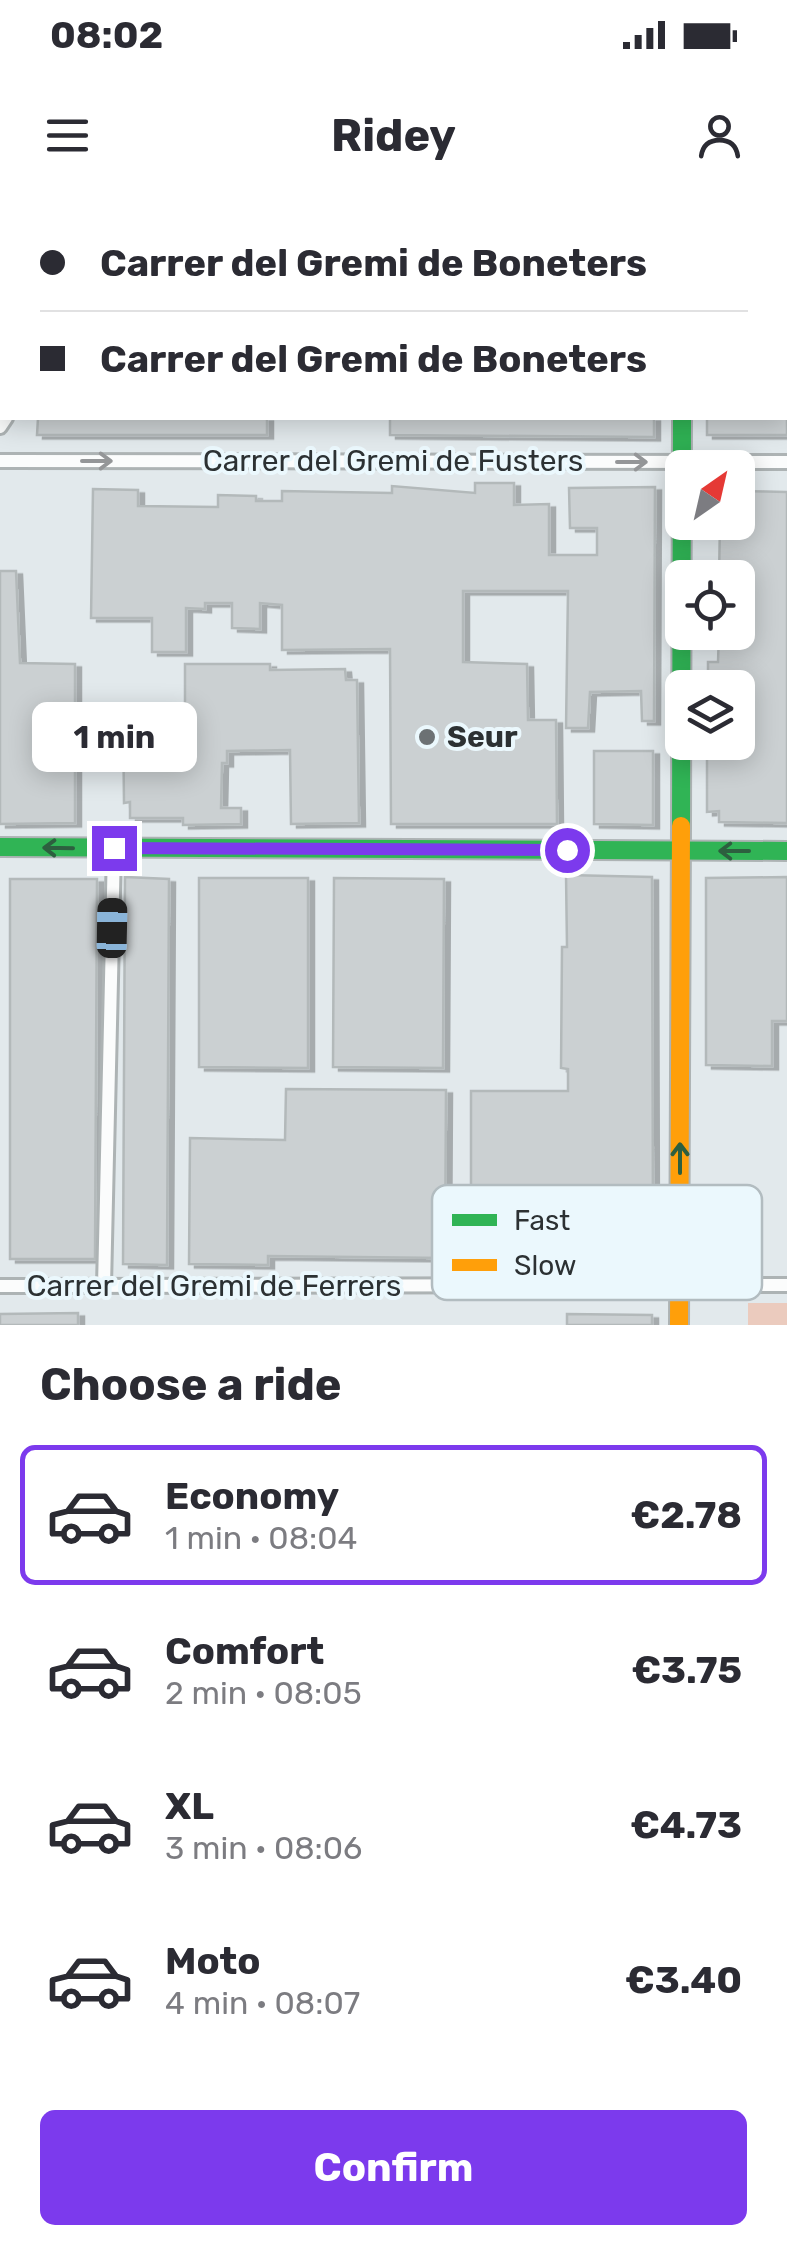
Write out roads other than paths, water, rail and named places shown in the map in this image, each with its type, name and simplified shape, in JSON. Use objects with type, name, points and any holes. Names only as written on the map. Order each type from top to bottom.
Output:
[{"type":"street","points":[[682,420],[682,450]]},
{"type":"street","name":"Carrer del Gremi de Fusters","points":[[0,460],[665,462]]},
{"type":"street","name":"Carrer del Gremi de Fusters","points":[[755,462],[787,462]]},
{"type":"street","points":[[680,1185],[682,540]]},
{"type":"street","points":[[0,847],[787,851]]},
{"type":"street","points":[[104,1286],[114,848]]},
{"type":"street","name":"Carrer del Gremi de Ferrers","points":[[0,1286],[432,1286]]},
{"type":"place","name":"Seur","points":[[427,737]]}]
